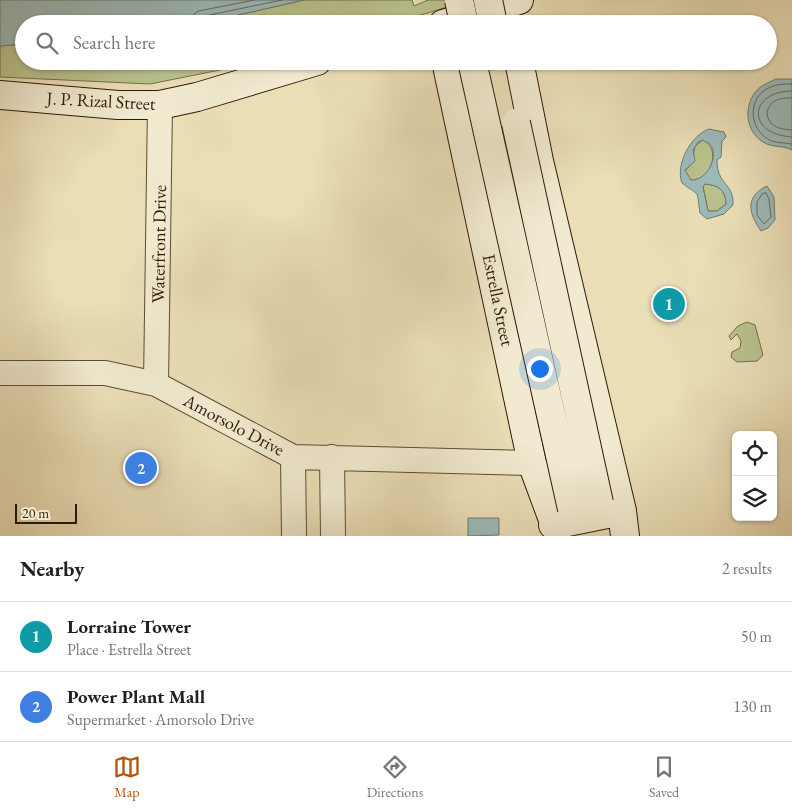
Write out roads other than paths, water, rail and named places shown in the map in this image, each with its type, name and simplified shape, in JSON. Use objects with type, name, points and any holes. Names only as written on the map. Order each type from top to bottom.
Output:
[{"type":"main road","points":[[458,0],[462,15]]},
{"type":"main road","points":[[482,15],[504,10]]},
{"type":"main road","name":"J. P. Rizal Street","points":[[0,95],[118,105],[160,105],[197,97],[287,70]]},
{"type":"main road","name":"Estrella Street","points":[[448,70],[532,463],[567,526]]},
{"type":"main road","name":"Estrella Street","points":[[474,70],[567,526]]},
{"type":"main road","points":[[504,70],[612,520]]},
{"type":"main road","points":[[521,70],[612,520]]},
{"type":"main road","points":[[475,191],[484,170],[490,163],[501,158],[513,156],[539,160]]},
{"type":"main road","points":[[567,526],[612,520]]},
{"type":"street","name":"Waterfront Drive","points":[[156,384],[160,105]]},
{"type":"street","name":"Amorsolo Drive","points":[[0,373],[105,373],[156,384],[293,457],[532,463]]},
{"type":"street","points":[[293,457],[294,536]]},
{"type":"street","points":[[332,458],[332,536]]},
{"type":"water","points":[[0,0],[304,0],[238,15],[15,15],[15,45],[0,46]]},
{"type":"water","points":[[776,79],[792,79],[792,150],[763,142],[756,137],[749,122],[748,114],[751,99],[762,86]]},
{"type":"water","points":[[709,129],[724,132],[726,137],[722,141],[721,157],[717,160],[718,168],[722,180],[733,198],[733,205],[724,214],[707,219],[700,213],[697,194],[682,183],[680,176],[686,152],[696,137]],"holes":[[[703,140],[712,147],[712,163],[701,177],[691,180],[685,170],[695,161],[693,150],[698,142]],[[705,184],[717,187],[725,195],[726,204],[717,211],[708,211],[703,187]]]},
{"type":"water","points":[[767,186],[774,197],[775,220],[768,228],[761,231],[754,218],[751,206],[755,195]]},
{"type":"water","points":[[468,518],[499,518],[499,535],[468,536]]},
{"type":"place","name":"Lorraine Tower","points":[[669,304]]},
{"type":"place","name":"Power Plant Mall","points":[[141,468]]}]
